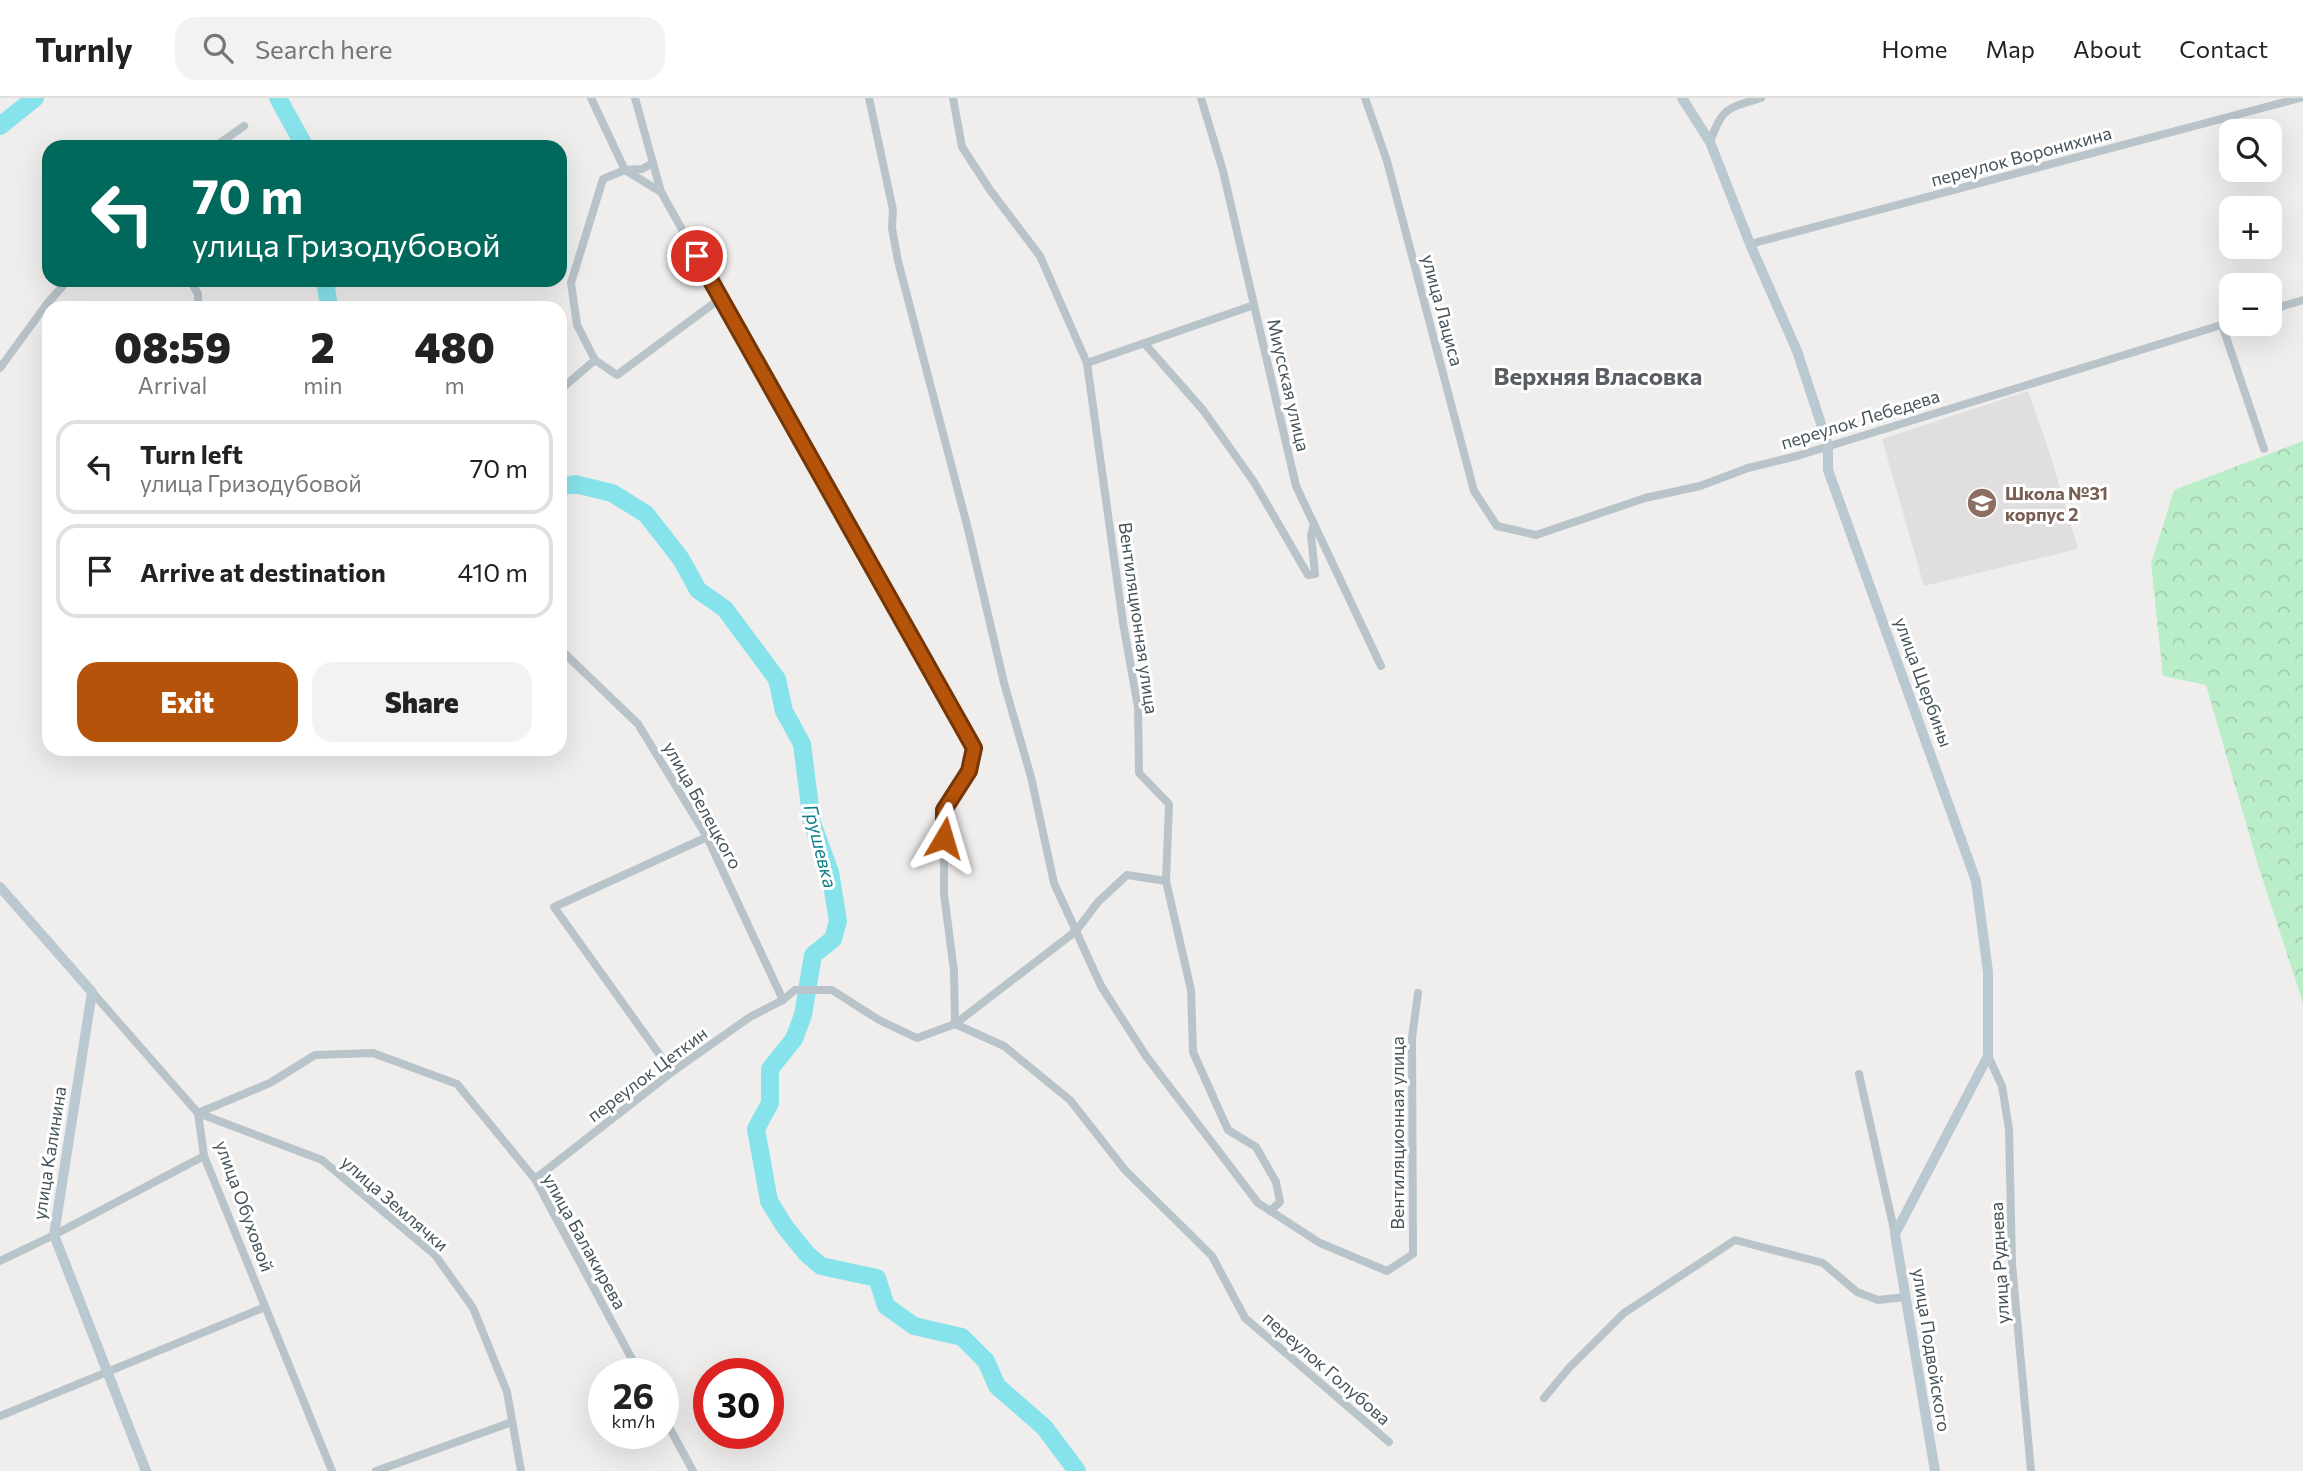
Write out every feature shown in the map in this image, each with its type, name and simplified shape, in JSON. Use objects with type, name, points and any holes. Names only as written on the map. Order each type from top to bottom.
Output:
[{"type":"street","points":[[591,98],[625,170],[661,192]]},
{"type":"street","points":[[635,98],[661,192],[974,748],[969,771],[944,810],[944,894],[954,971],[956,1024]]},
{"type":"street","points":[[869,98],[893,210],[892,228],[898,261],[1004,683],[1031,777],[1054,884],[1101,986],[1146,1056],[1258,1203],[1270,1211]]},
{"type":"street","name":"Вентиляционная улица","points":[[953,98],[962,147],[990,190],[1040,256],[1087,363],[1123,623],[1138,707],[1139,773],[1169,804],[1166,881],[1191,990],[1194,1052],[1228,1130],[1256,1147],[1276,1182],[1280,1202],[1270,1211],[1320,1243],[1387,1271],[1413,1254],[1412,1038],[1418,993]]},
{"type":"street","name":"Миусская улица","points":[[1201,98],[1223,171],[1296,486],[1381,666]]},
{"type":"street","name":"улица Лациса","points":[[1365,98],[1387,161],[1474,491],[1497,526]]},
{"type":"street","name":"улица Щербины","points":[[1682,98],[1710,142],[1750,244],[1797,351],[1828,445],[1829,470],[1976,881],[1988,972],[1988,1056],[1895,1234]]},
{"type":"street","points":[[1710,142],[1718,120],[1731,106],[1761,98]]},
{"type":"street","name":"переулок Воронихина","points":[[1750,244],[2300,98]]},
{"type":"street","points":[[225,140],[244,126]]},
{"type":"street","points":[[653,163],[642,169],[625,170],[603,179],[571,283],[577,325],[595,360],[617,375],[721,298]]},
{"type":"street","points":[[50,301],[62,287]]},
{"type":"street","points":[[2282,306],[2303,300]]},
{"type":"street","points":[[1087,363],[1254,305]]},
{"type":"street","points":[[0,368],[42,310]]},
{"type":"street","name":"переулок Лебедева","points":[[1497,526],[1536,535],[1644,498],[1700,486],[1748,468],[2219,326]]},
{"type":"street","points":[[2226,336],[2264,449]]},
{"type":"street","points":[[1144,343],[1203,410],[1254,482],[1308,575],[1315,574],[1311,535],[1314,524]]},
{"type":"street","points":[[567,384],[595,360]]},
{"type":"street","name":"улица Белецкого","points":[[567,656],[638,724],[707,837],[783,1000]]},
{"type":"street","points":[[672,1072],[554,907],[707,837]]},
{"type":"street","points":[[956,1024],[1076,931],[1098,902],[1126,875],[1166,881]]},
{"type":"street","points":[[0,887],[198,1113]]},
{"type":"street","name":"переулок Цеткин","points":[[535,1179],[672,1072],[750,1017],[783,1000],[795,990],[832,990],[879,1020],[917,1038],[956,1024]]},
{"type":"street","name":"улица Калинина","points":[[92,992],[54,1235],[146,1471]]},
{"type":"street","name":"переулок Голубова","points":[[956,1024],[1004,1046],[1070,1100],[1125,1170],[1212,1256],[1245,1318],[1389,1442]]},
{"type":"street","name":"улица Балакирева","points":[[198,1113],[270,1083],[315,1055],[373,1053],[457,1084],[535,1179],[631,1358]]},
{"type":"street","name":"улица Руднева","points":[[1988,1056],[2002,1086],[2008,1129],[2012,1264],[2031,1471]]},
{"type":"street","points":[[1859,1074],[1895,1234]]},
{"type":"street","name":"улица Обуховой","points":[[198,1113],[204,1156],[332,1471]]},
{"type":"street","name":"улица Землячки","points":[[198,1113],[322,1160],[435,1255],[473,1308],[507,1392],[521,1471]]},
{"type":"street","points":[[0,1261],[204,1156]]},
{"type":"street","name":"улица Подвойского","points":[[1895,1234],[1935,1471]]},
{"type":"street","points":[[1544,1398],[1569,1368],[1624,1313],[1735,1240],[1823,1264],[1857,1292],[1878,1300],[1906,1297]]},
{"type":"street","points":[[0,1416],[265,1307]]},
{"type":"street","points":[[376,1471],[512,1422]]},
{"type":"street","points":[[679,1445],[693,1471]]},
{"type":"shaded area","name":"Школа №31 корпус 2","points":[[2028,391],[2078,549],[1924,586],[1882,439]]},
{"type":"green space","points":[[2303,441],[2303,1003],[2258,865],[2206,685],[2163,676],[2151,564],[2174,490]]},
{"type":"waterway","name":"Грушевка","points":[[0,126],[35,98]]},
{"type":"waterway","name":"Грушевка","points":[[278,98],[301,140]]},
{"type":"waterway","name":"Грушевка","points":[[326,287],[328,301]]},
{"type":"waterway","name":"Грушевка","points":[[567,486],[575,484],[612,493],[646,514],[681,559],[698,590],[725,609],[777,679],[784,711],[802,744],[812,823],[830,872],[838,921],[833,939],[813,955],[803,1015],[794,1039],[770,1069],[770,1103],[756,1129],[769,1201],[785,1227],[807,1254],[821,1266],[877,1278],[886,1306],[914,1326],[962,1337],[986,1361],[997,1386],[1044,1427],[1077,1471]]},
{"type":"place","name":"Школа №31 корпус 2","points":[[1982,503]]},
{"type":"district","name":"Верхняя Власовка","points":[[1598,375]]},
{"type":"route","points":[[697,256],[974,748],[969,771],[944,810],[944,838]]}]
